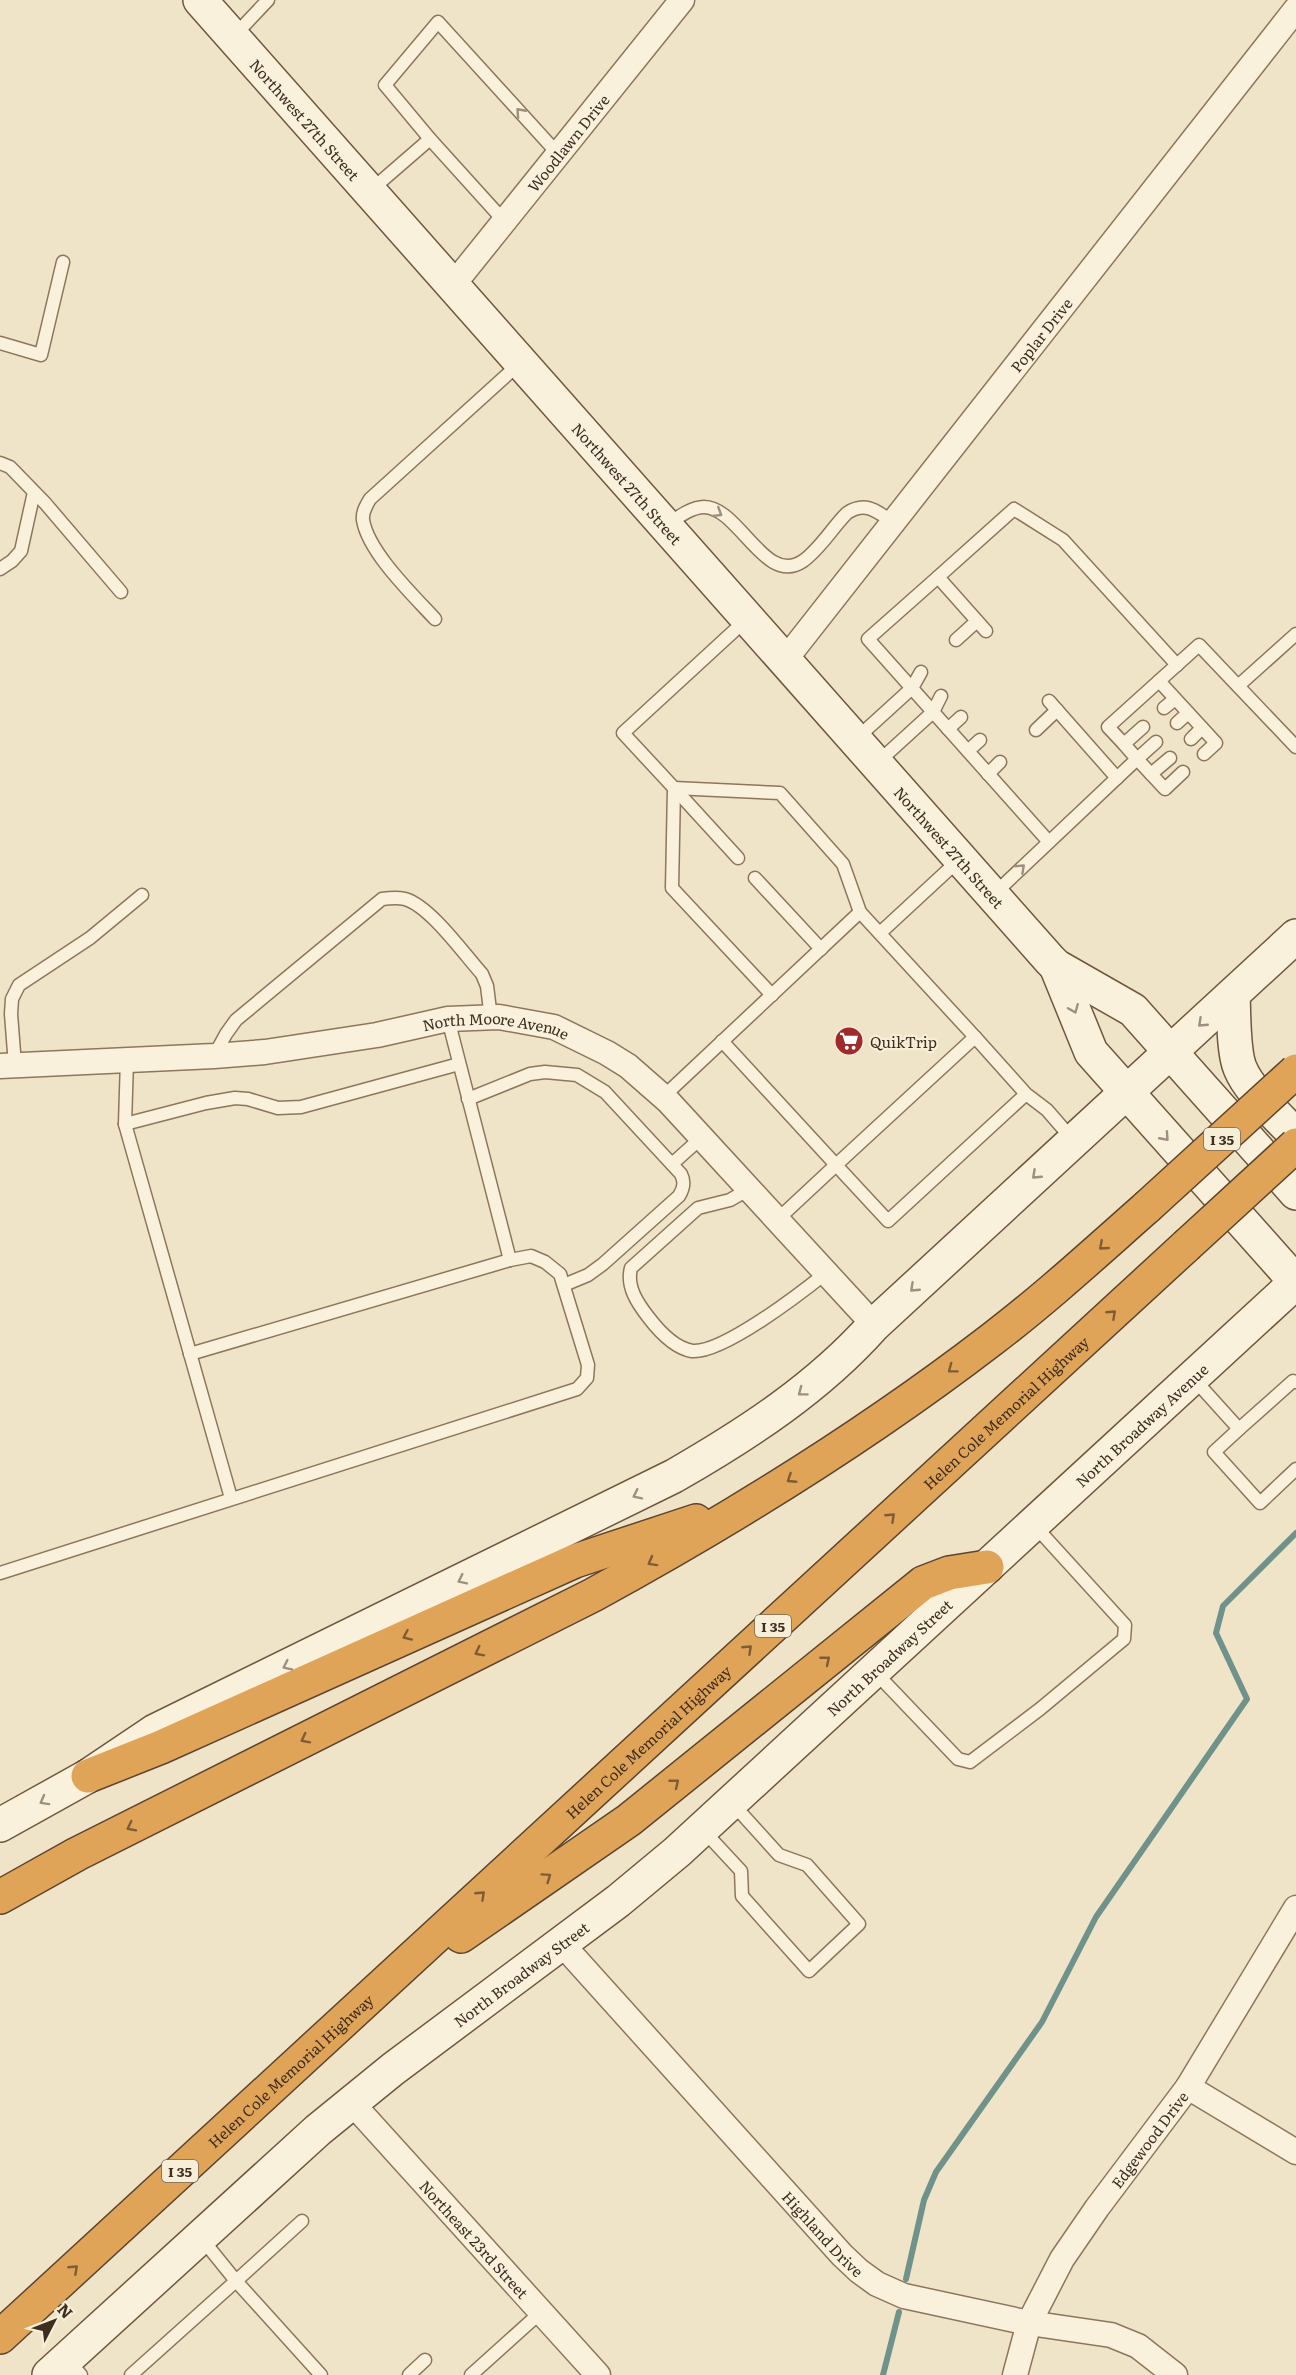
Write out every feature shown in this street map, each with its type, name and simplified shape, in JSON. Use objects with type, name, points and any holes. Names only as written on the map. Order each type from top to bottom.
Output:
[{"type":"highway","name":"I 35","points":[[0,1897],[77,1854],[593,1595],[757,1501],[875,1425],[984,1345],[1147,1207],[1296,1071]]},
{"type":"highway","name":"Helen Cole Memorial Highway","points":[[0,2337],[1296,1145]]},
{"type":"highway","points":[[88,1776],[161,1746],[575,1561],[757,1501]]},
{"type":"highway","points":[[360,2006],[629,1820],[910,1592],[923,1583],[949,1573],[987,1567]]},
{"type":"main road","name":"Northwest 27th Street","points":[[200,0],[1056,966],[1133,1010],[1296,1193]]},
{"type":"main road","points":[[0,1825],[88,1776],[155,1731],[683,1471],[728,1445],[810,1387],[847,1355],[874,1325],[1296,936]]},
{"type":"main road","name":"Northwest 27th Street","points":[[1056,966],[1091,1052],[1296,1282]]},
{"type":"main road","points":[[1233,994],[1239,1067],[1246,1080],[1296,1136]]},
{"type":"main road","name":"North Broadway Avenue","points":[[987,1567],[1296,1282]]},
{"type":"main road","name":"North Broadway Street","points":[[66,2370],[200,2237],[318,2130],[618,1901],[702,1829],[987,1567]]},
{"type":"street","name":"Woodlawn Drive","points":[[453,285],[682,0]]},
{"type":"street","name":"Poplar Drive","points":[[785,660],[1296,9]]},
{"type":"street","name":"North Moore Avenue","points":[[7,1065],[214,1056],[319,1045],[448,1020],[491,1018],[554,1027],[579,1038],[628,1066],[663,1097],[874,1325]]},
{"type":"street","name":"Edgewood Drive","points":[[1015,2375],[1029,2323],[1062,2259],[1097,2208],[1188,2087],[1296,1908]]},
{"type":"street","name":"Highland Drive","points":[[562,1944],[859,2271],[887,2290],[904,2296],[1029,2323],[1111,2335],[1138,2346],[1175,2375]]},
{"type":"street","points":[[1188,2087],[1296,2152]]},
{"type":"street","name":"Northeast 23rd Street","points":[[352,2103],[598,2375]]},
{"type":"lane","points":[[233,37],[268,0]]},
{"type":"lane","points":[[505,222],[385,85],[438,22],[559,155]]},
{"type":"lane","points":[[369,191],[430,139]]},
{"type":"lane","points":[[0,344],[41,355],[63,262]]},
{"type":"lane","points":[[435,619],[386,564],[368,536],[363,520],[363,510],[370,499],[521,362]]},
{"type":"lane","points":[[0,463],[10,467],[34,492],[121,592]]},
{"type":"lane","points":[[0,569],[21,551],[34,492]]},
{"type":"lane","points":[[666,525],[695,509],[710,508],[744,533],[770,561],[778,565],[789,566],[801,562],[847,513],[854,509],[863,506],[871,508],[893,522]]},
{"type":"lane","points":[[1049,842],[868,639],[1014,509],[1063,540],[1176,665]]},
{"type":"lane","points":[[938,577],[986,631]]},
{"type":"lane","points":[[738,858],[623,733],[748,618]]},
{"type":"lane","points":[[956,640],[977,621]]},
{"type":"lane","points":[[1238,686],[1296,634]]},
{"type":"lane","points":[[1183,772],[1165,789],[1108,727],[1199,645],[1293,739]]},
{"type":"lane","points":[[866,751],[921,672]]},
{"type":"lane","points":[[1159,681],[1216,743],[1204,754]]},
{"type":"lane","points":[[866,751],[933,712],[941,696]]},
{"type":"lane","points":[[1164,708],[1175,699]]},
{"type":"lane","points":[[1036,730],[1053,705],[1117,778]]},
{"type":"lane","points":[[1177,723],[1188,713]]},
{"type":"lane","points":[[948,729],[961,717]]},
{"type":"lane","points":[[1124,744],[1143,727]]},
{"type":"lane","points":[[1191,739],[1202,728]]},
{"type":"lane","points":[[968,751],[980,740]]},
{"type":"lane","points":[[993,895],[1156,742]]},
{"type":"lane","points":[[1151,774],[1170,758]]},
{"type":"lane","points":[[988,774],[1000,762]]},
{"type":"lane","points":[[674,788],[780,793],[843,864],[860,912],[1026,1094],[1047,1110],[1074,1141]]},
{"type":"lane","points":[[674,788],[672,888],[772,995]]},
{"type":"lane","points":[[880,933],[961,858]]},
{"type":"lane","points":[[755,878],[821,949]]},
{"type":"lane","points":[[7,1065],[12,999],[19,985],[90,938],[142,895]]},
{"type":"lane","points":[[214,1056],[236,1020],[382,899],[391,897],[406,899],[424,908],[482,974],[487,986],[491,1018]]},
{"type":"lane","points":[[663,1097],[860,912]]},
{"type":"lane","points":[[448,1020],[510,1260]]},
{"type":"lane","points":[[777,1220],[836,1165],[873,1139],[896,1118],[940,1077],[975,1037]]},
{"type":"lane","points":[[722,1041],[888,1221],[917,1187],[962,1145],[984,1125],[1026,1094]]},
{"type":"lane","points":[[127,1060],[125,1124],[231,1498]]},
{"type":"lane","points":[[125,1124],[206,1103],[235,1098],[248,1099],[278,1108],[301,1107],[459,1064]]},
{"type":"lane","points":[[468,1099],[530,1074],[546,1072],[577,1075],[605,1092],[684,1180],[684,1189],[679,1196],[603,1264],[588,1275],[564,1285]]},
{"type":"lane","points":[[672,1164],[701,1137]]},
{"type":"lane","points":[[749,1189],[730,1200],[698,1208],[631,1268],[628,1278],[637,1303],[656,1327],[681,1348],[694,1351],[717,1347],[788,1303],[826,1273]]},
{"type":"lane","points":[[0,1573],[577,1389],[587,1378],[588,1365],[560,1274],[545,1262],[531,1256],[510,1260],[190,1354]]},
{"type":"lane","points":[[1192,1377],[1239,1428]]},
{"type":"lane","points":[[1296,1382],[1293,1381],[1214,1452],[1260,1503],[1296,1469]]},
{"type":"lane","points":[[874,1671],[958,1759],[970,1762],[1040,1709],[1124,1639],[1125,1625],[1033,1524]]},
{"type":"lane","points":[[702,1829],[741,1871],[742,1896],[809,1971],[859,1924],[807,1865],[779,1854],[731,1802]]},
{"type":"lane","points":[[131,2375],[302,2222]]},
{"type":"lane","points":[[200,2237],[236,2281],[321,2375]]},
{"type":"lane","points":[[471,2375],[541,2312]]},
{"type":"lane","points":[[409,2375],[425,2361]]},
{"type":"waterway","points":[[906,2279],[924,2200],[936,2172],[1042,2022],[1096,1917],[1247,1699],[1216,1633],[1223,1606],[1296,1533]]},
{"type":"waterway","points":[[883,2375],[899,2312]]},
{"type":"place","name":"QuikTrip","points":[[849,1041]]}]
